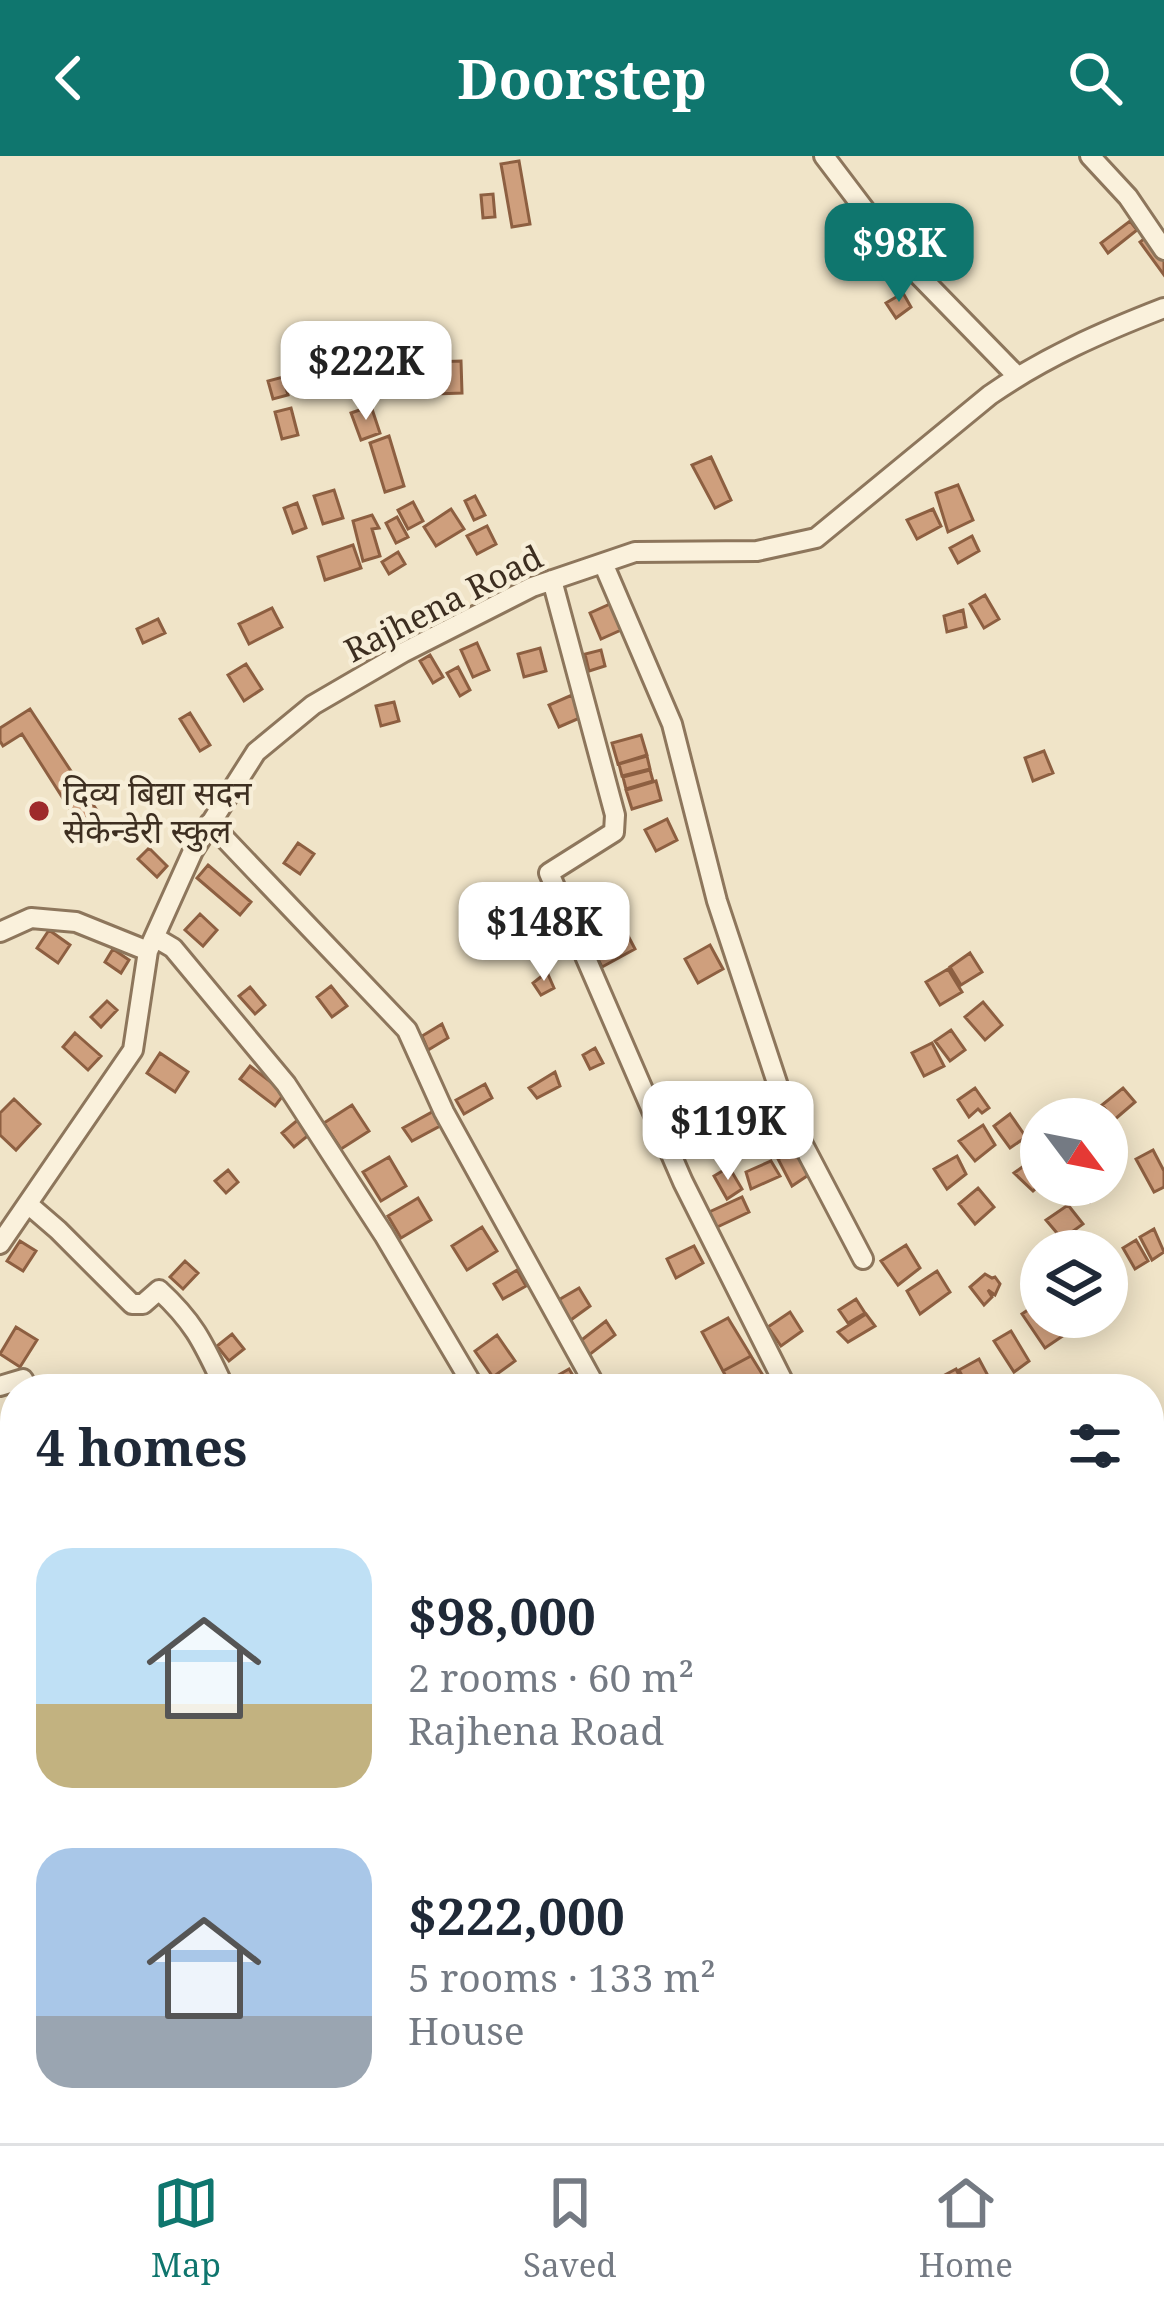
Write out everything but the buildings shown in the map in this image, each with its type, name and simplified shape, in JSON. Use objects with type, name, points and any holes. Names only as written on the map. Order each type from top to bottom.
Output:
[{"type":"street","points":[[824,156],[899,255],[1017,376]]},
{"type":"street","points":[[1090,156],[1129,197],[1164,250]]},
{"type":"street","name":"Rajhena Road","points":[[0,1244],[134,1050],[152,944],[193,851],[256,752],[313,705],[532,586],[635,552],[757,550],[816,538],[1017,376],[1058,352],[1164,308]]},
{"type":"street","points":[[603,563],[672,724],[717,901],[788,1116],[863,1259]]},
{"type":"street","points":[[552,580],[615,815],[614,832],[549,873],[683,1182],[779,1374]]},
{"type":"street","points":[[210,823],[407,1030],[444,1112],[589,1374]]},
{"type":"street","points":[[0,932],[31,918],[76,922],[173,948],[286,1084],[466,1374]]},
{"type":"street","points":[[29,1205],[132,1304],[143,1304],[159,1290],[185,1314],[219,1374]]},
{"type":"place","name":"दिव्य बिद्या सदन सेकेन्डेरी स्कुल","points":[[39,811]]}]
